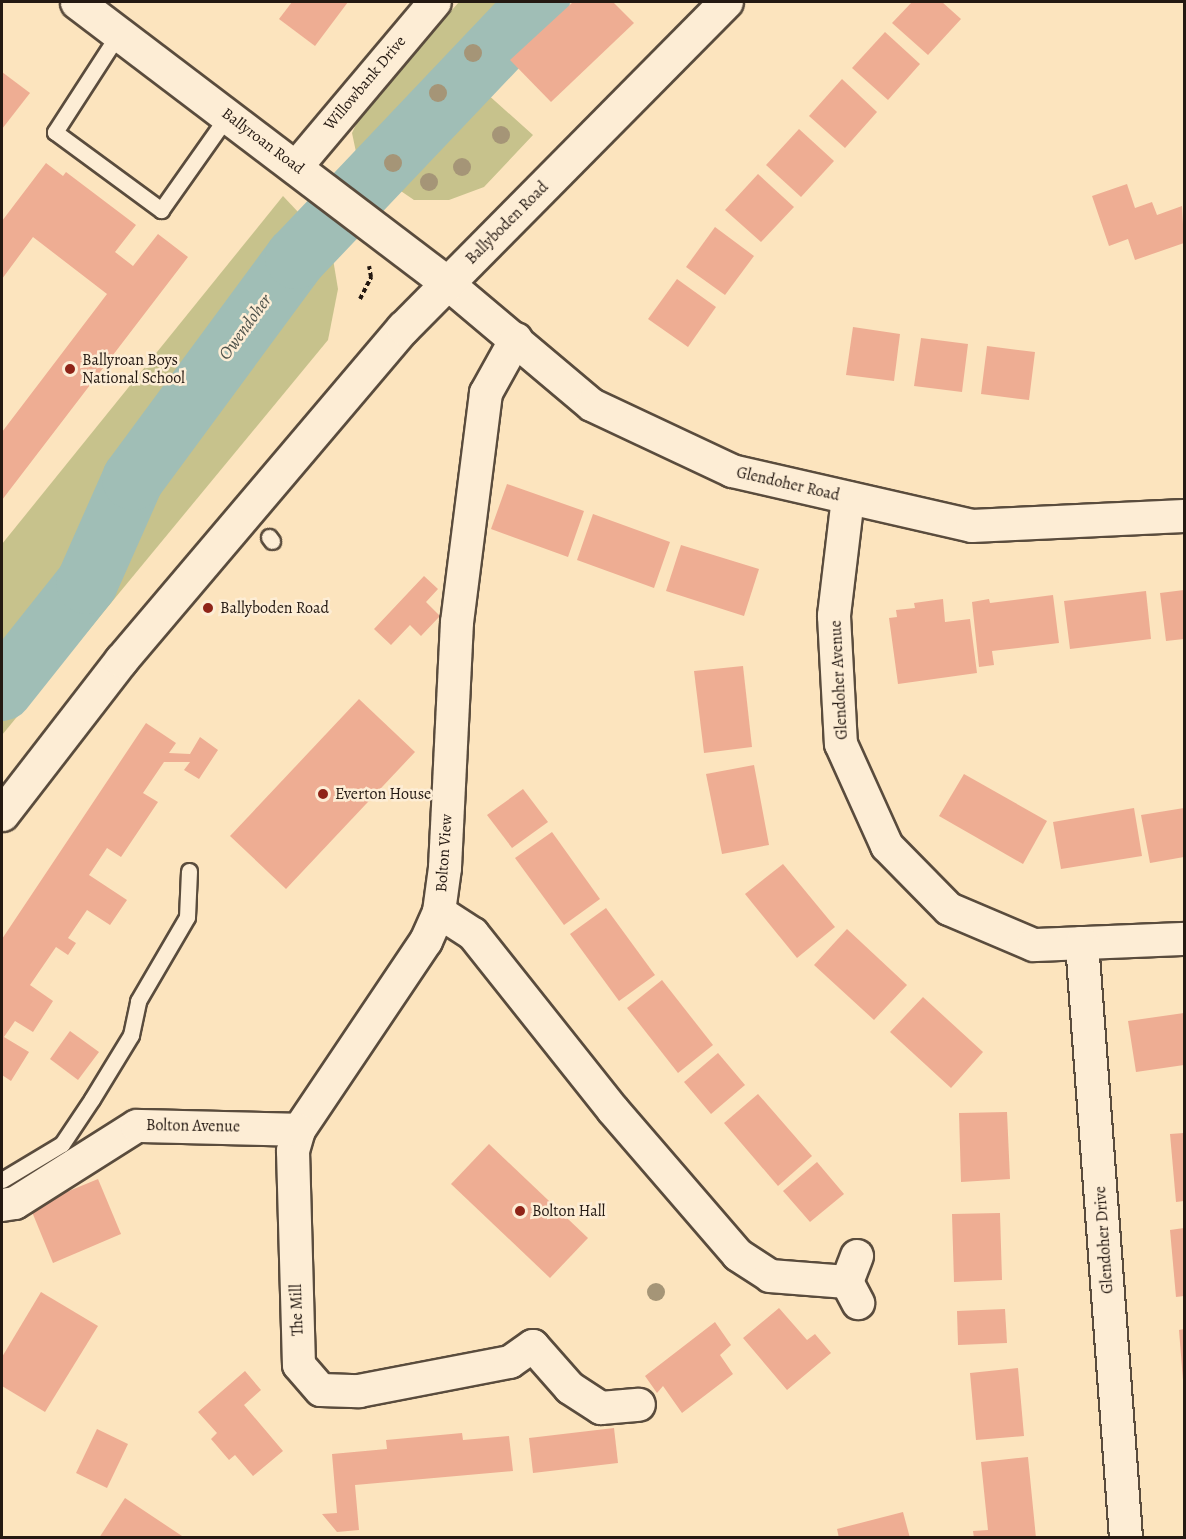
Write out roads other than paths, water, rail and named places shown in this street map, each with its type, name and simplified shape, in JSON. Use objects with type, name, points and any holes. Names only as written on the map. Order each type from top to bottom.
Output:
[{"type":"main road","name":"Ballyroan Road","points":[[77,2],[297,166],[447,283]]},
{"type":"main road","name":"Ballyboden Road","points":[[2,813],[121,660],[403,328],[726,2]]},
{"type":"street","name":"Willowbank Drive","points":[[297,166],[435,2]]},
{"type":"street","name":"Glendoher Road","points":[[447,283],[592,405],[732,471],[972,526],[1185,516]]},
{"type":"street","name":"Bolton View","points":[[516,339],[486,393],[457,622],[445,868],[439,912],[473,934],[613,1110],[738,1255],[770,1276],[854,1280]]},
{"type":"street","name":"Glendoher Avenue","points":[[848,498],[834,616],[841,744],[887,846],[949,909],[1034,945],[1185,939]]},
{"type":"street","name":"The Mill","points":[[439,912],[426,940],[299,1131],[292,1167],[299,1365],[321,1390],[359,1391],[510,1362],[532,1346],[570,1388],[601,1408],[639,1405]]},
{"type":"street","name":"Glendoher Drive","points":[[1082,943],[1126,1538]]},
{"type":"street","name":"Bolton Avenue","points":[[2,1205],[15,1203],[137,1126],[299,1131]]},
{"type":"lane","points":[[119,33],[55,132],[161,210],[228,115]]},
{"type":"lane","points":[[2,1180],[62,1144],[92,1100],[131,1035],[138,1001],[187,917],[189,871]]},
{"type":"waterway","name":"Owendoher","points":[[2,690],[87,583],[133,479],[296,258],[539,2]]},
{"type":"place","name":"Ballyroan Boys National School","points":[[70,369]]},
{"type":"place","name":"Ballyboden Road","points":[[208,608]]},
{"type":"place","name":"Everton House","points":[[323,794]]},
{"type":"place","name":"Bolton Hall","points":[[520,1211]]}]
